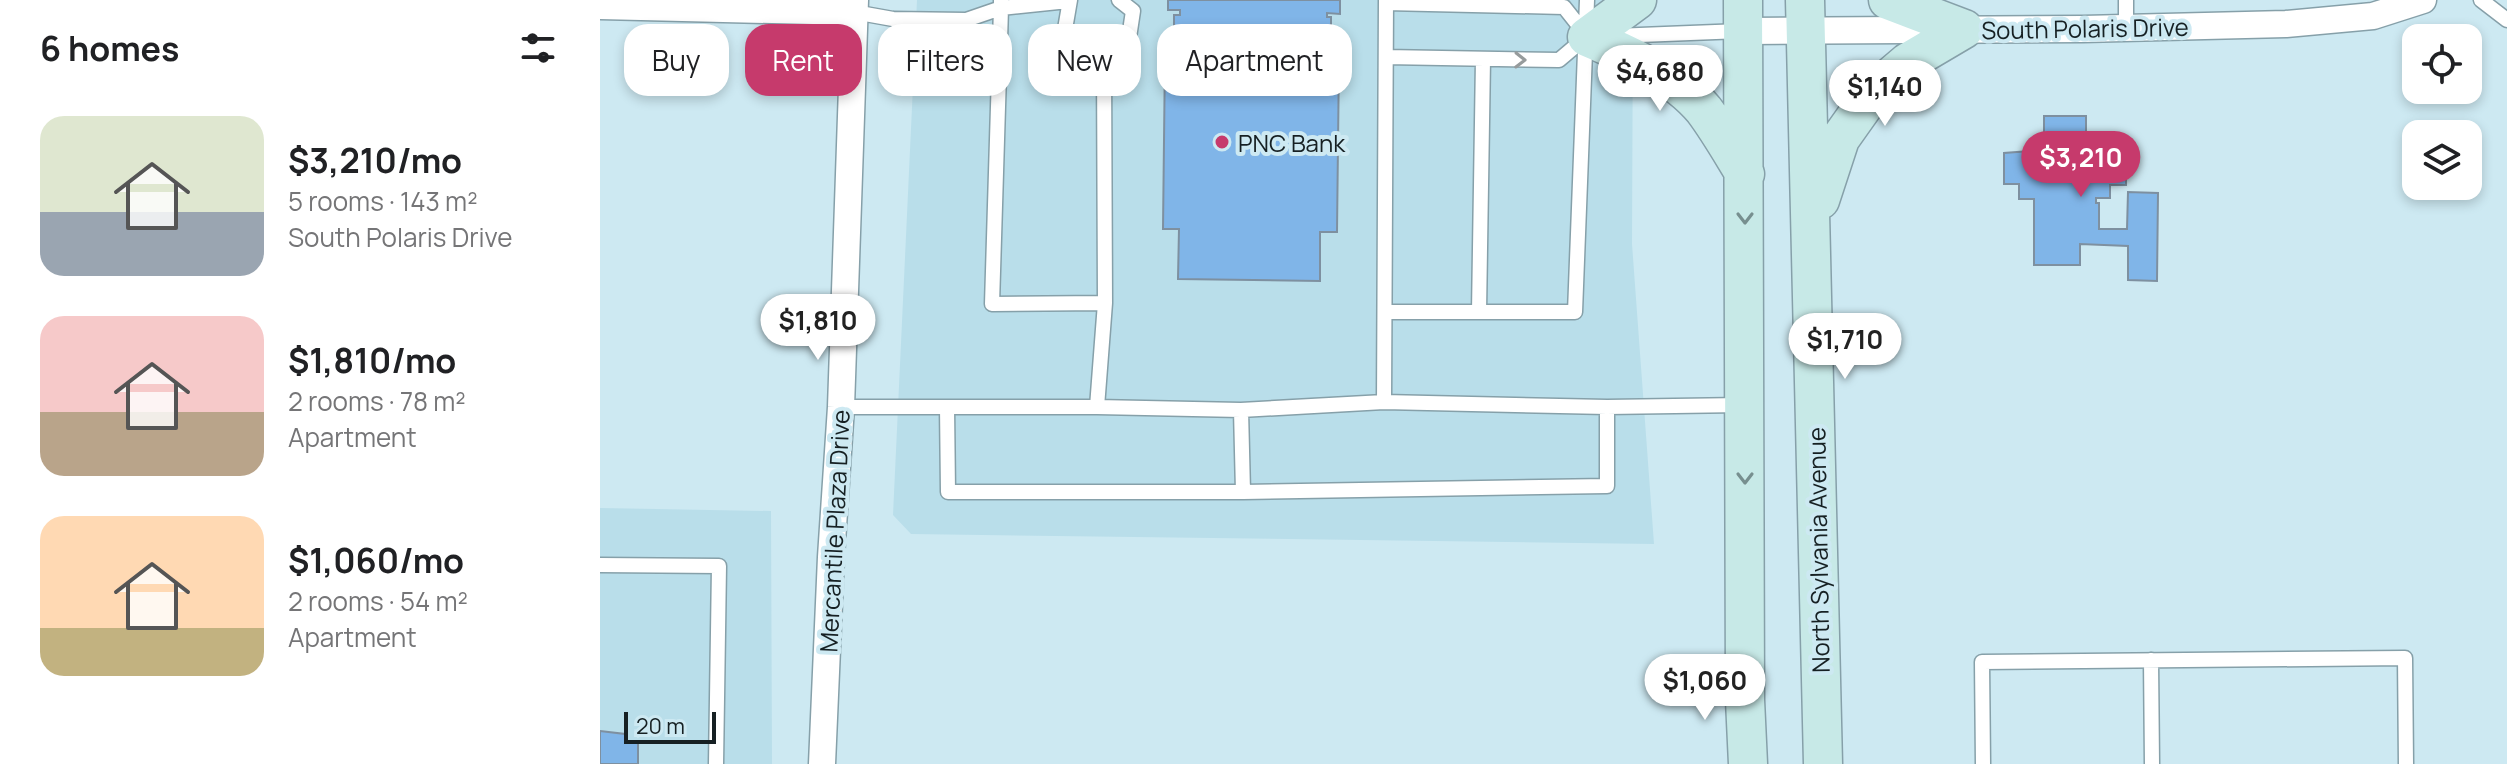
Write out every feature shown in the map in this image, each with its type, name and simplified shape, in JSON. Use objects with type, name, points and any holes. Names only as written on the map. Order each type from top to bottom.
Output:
[{"type":"main road","points":[[1637,0],[1587,18],[1623,53],[1672,81],[1703,109],[1745,174]]},
{"type":"main road","points":[[1888,0],[1964,29]]},
{"type":"main road","name":"North Sylvania Avenue","points":[[1805,15],[1826,759]]},
{"type":"main road","points":[[1744,16],[1745,700],[1748,764]]},
{"type":"main road","points":[[1810,229],[1840,139],[1874,91],[1908,62],[1964,29]]},
{"type":"main road","points":[[1723,764],[1745,700]]},
{"type":"street","name":"South Polaris Drive","points":[[1744,16],[1805,15],[1964,29],[2126,28],[2286,24],[2373,16],[2423,0]]},
{"type":"street","points":[[600,6],[854,6]]},
{"type":"street","name":"Mercantile Plaza Drive","points":[[822,764],[841,407],[854,6]]},
{"type":"lane","points":[[1119,0],[1133,11],[1131,24]]},
{"type":"lane","points":[[2126,0],[2126,28]]},
{"type":"lane","points":[[2481,0],[2507,20]]},
{"type":"lane","points":[[854,6],[893,19],[966,20],[1001,4],[1069,1],[1066,24]]},
{"type":"lane","points":[[1384,402],[1386,2],[1475,2],[1564,7],[1587,18],[1744,16]]},
{"type":"lane","points":[[1001,4],[992,304],[1105,303]]},
{"type":"lane","points":[[1386,57],[1559,60],[1587,18]]},
{"type":"lane","points":[[1385,312],[1575,312],[1587,18]]},
{"type":"lane","points":[[1479,312],[1483,59]]},
{"type":"lane","points":[[1097,407],[1105,303],[1104,96]]},
{"type":"lane","points":[[841,407],[1241,410],[1384,402],[1607,407],[1745,405]]},
{"type":"lane","points":[[947,407],[948,492],[1243,492],[1607,486],[1607,407]]},
{"type":"lane","points":[[1241,410],[1243,492]]},
{"type":"lane","points":[[600,565],[719,566],[716,764]]},
{"type":"lane","points":[[1983,764],[1982,662],[2405,658],[2406,764]]},
{"type":"lane","points":[[2151,660],[2152,764]]},
{"type":"shaded area","points":[[917,0],[1633,0],[1632,244],[1654,544],[911,534],[893,515],[913,96],[1012,96],[1012,24],[916,24]]},
{"type":"shaded area","points":[[600,508],[771,511],[772,764],[600,764]]},
{"type":"building","points":[[1168,0],[1340,0],[1340,14],[1327,13],[1331,24],[1174,24],[1174,15],[1180,15],[1180,10],[1168,10]]},
{"type":"building","points":[[1165,96],[1339,96],[1337,232],[1320,232],[1320,281],[1178,279],[1179,229],[1163,229]]},
{"type":"building","points":[[2044,116],[2086,116],[2086,152],[2126,152],[2126,185],[2110,185],[2110,198],[2096,198],[2096,203],[2099,203],[2099,229],[2127,229],[2128,192],[2158,193],[2157,281],[2128,280],[2128,246],[2080,244],[2080,265],[2034,265],[2034,199],[2019,199],[2019,184],[2004,184],[2004,153],[2044,150]]},
{"type":"building","points":[[600,731],[625,734],[625,742],[638,742],[638,764],[600,764]]},
{"type":"place","name":"PNC Bank","points":[[1222,142]]}]
